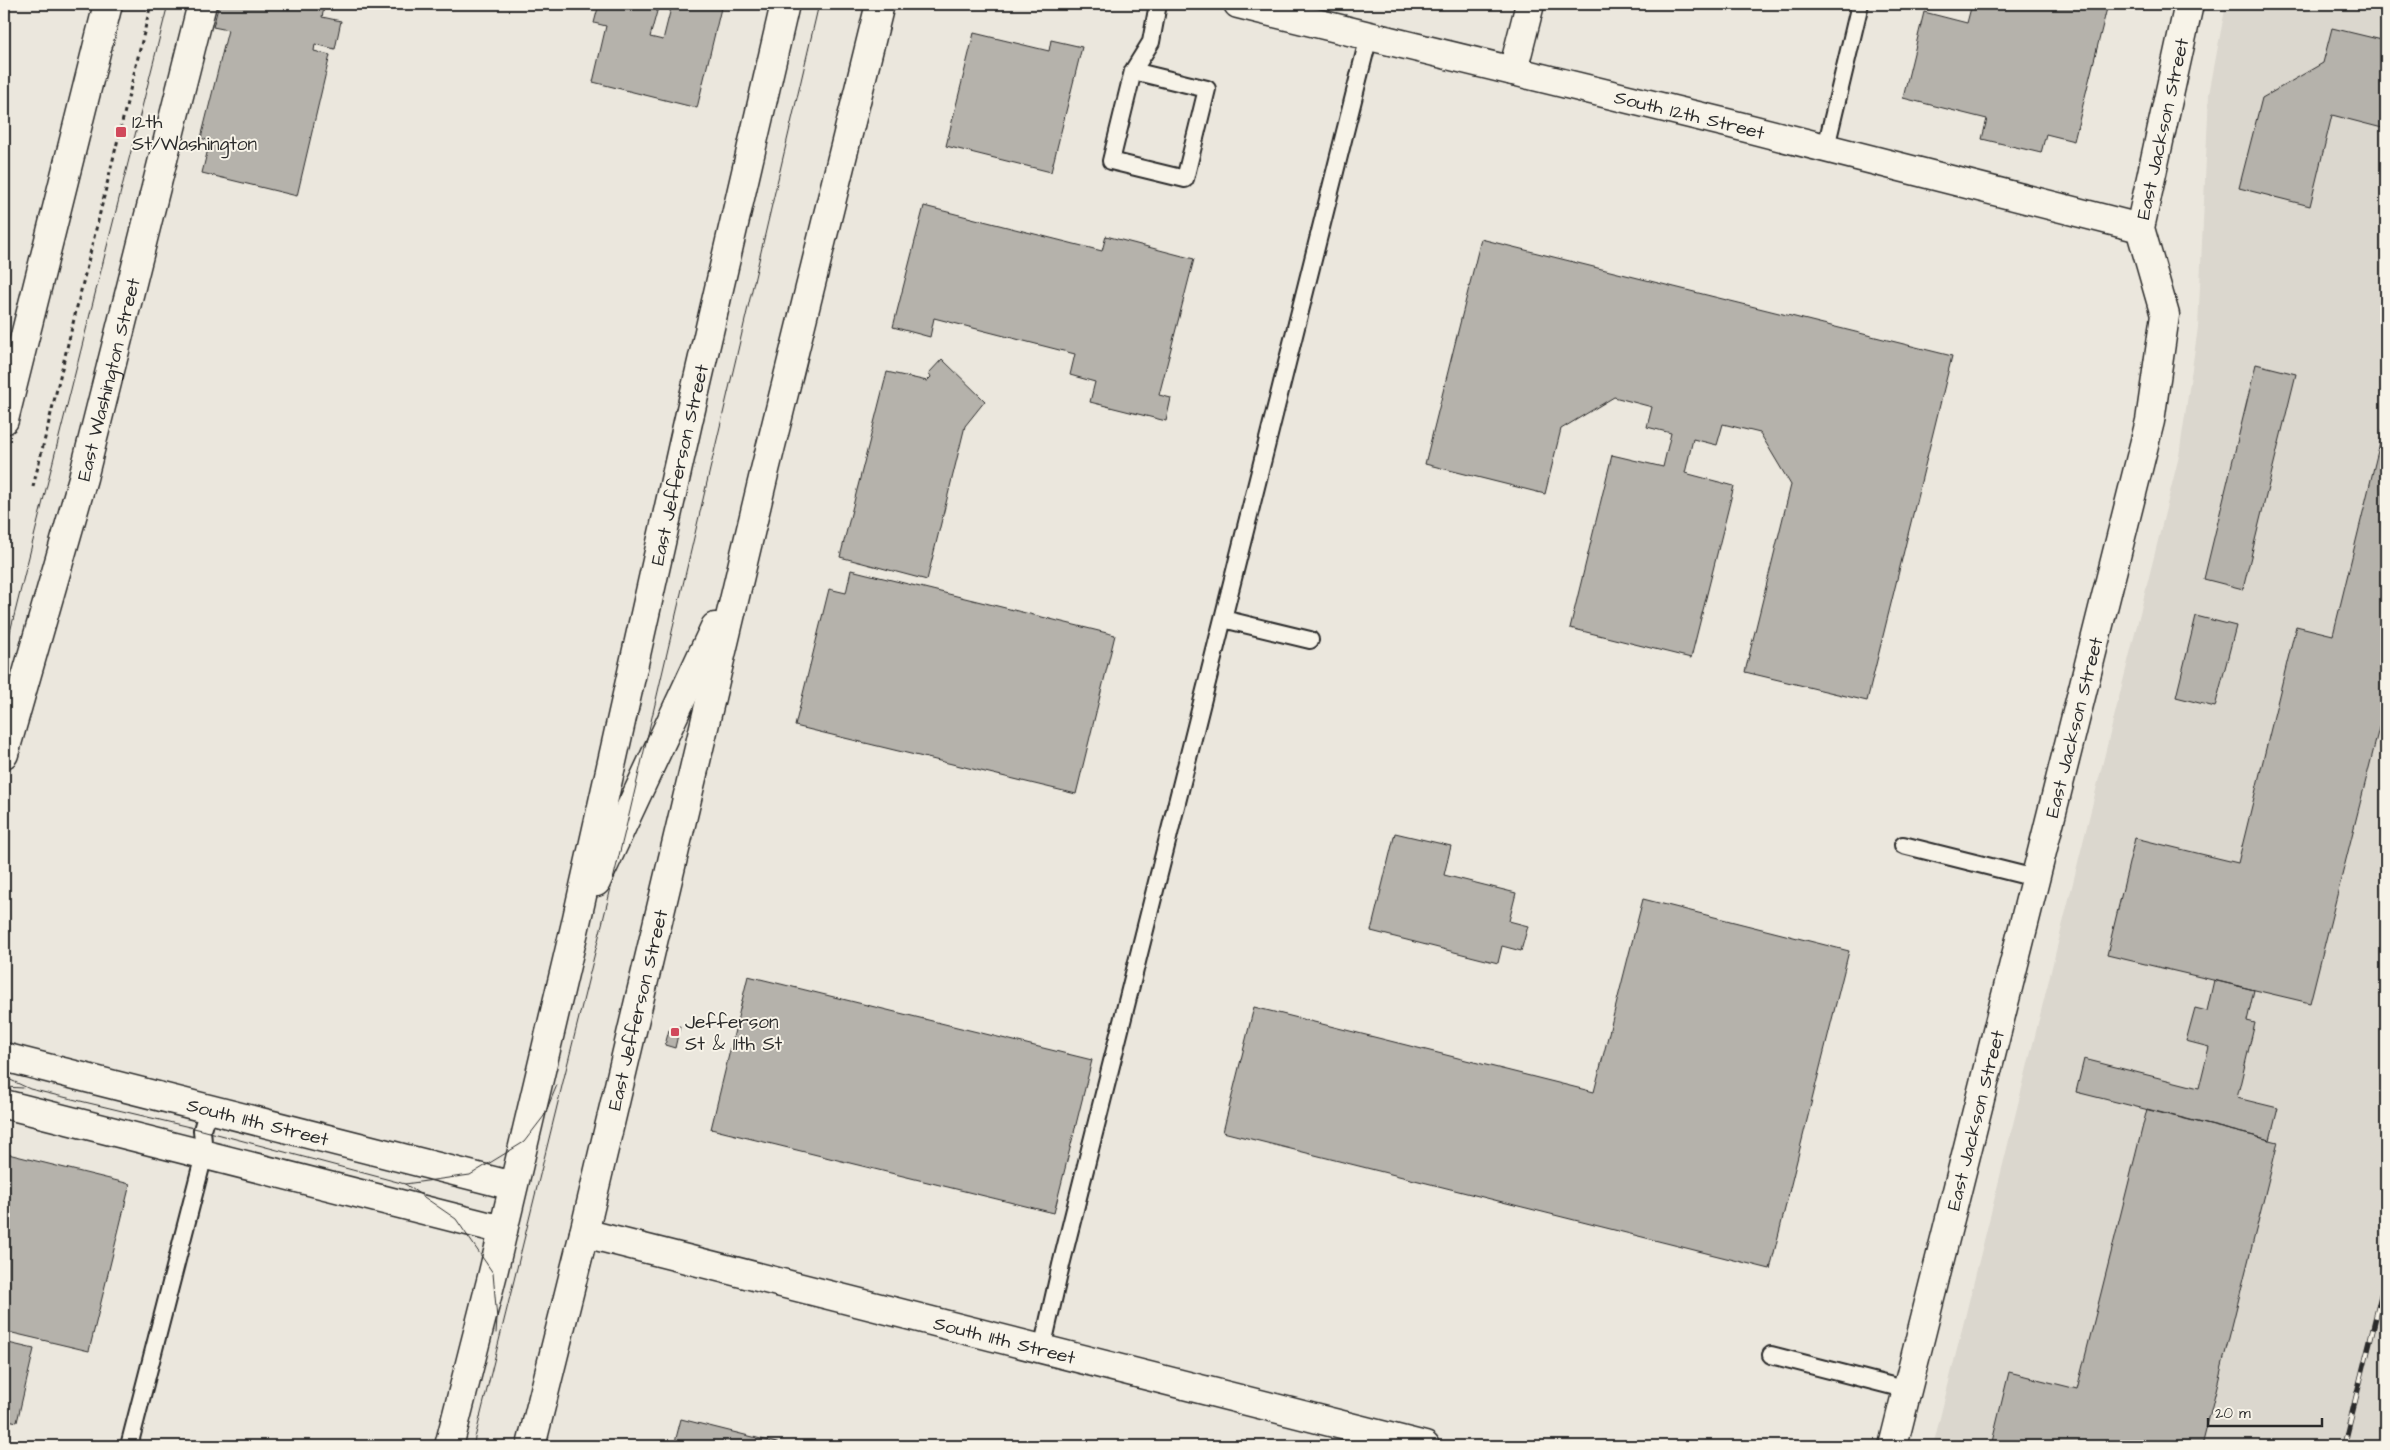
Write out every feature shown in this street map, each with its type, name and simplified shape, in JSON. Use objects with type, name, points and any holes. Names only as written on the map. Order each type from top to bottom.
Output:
[{"type":"main road","points":[[4,420],[108,4]]},
{"type":"main road","name":"East Washington Street","points":[[4,754],[83,478],[202,4]]},
{"type":"main road","name":"East Jefferson Street","points":[[449,1446],[503,1230],[575,927],[688,422],[785,4]]},
{"type":"main road","name":"East Jefferson Street","points":[[530,1446],[584,1233],[741,572],[880,4]]},
{"type":"main road","name":"South 12th Street","points":[[1238,4],[1826,147],[2140,228]]},
{"type":"main road","points":[[1513,71],[1530,4]]},
{"type":"main road","name":"East Jackson Street","points":[[1894,1446],[2150,422],[2165,315],[2140,228],[2189,4]]},
{"type":"main road","name":"East Jefferson Street","points":[[575,927],[741,572]]},
{"type":"main road","name":"South 11th Street","points":[[4,1057],[513,1186]]},
{"type":"main road","points":[[4,1104],[503,1230]]},
{"type":"main road","name":"South 11th Street","points":[[584,1233],[1425,1446]]},
{"type":"lane","points":[[1133,71],[1207,89],[1185,179],[1111,161],[1133,71],[1151,42],[1158,4]]},
{"type":"lane","points":[[1826,147],[1860,4]]},
{"type":"lane","points":[[1042,1349],[1066,1246],[1369,36]]},
{"type":"lane","points":[[1223,619],[1310,640]]},
{"type":"lane","points":[[1903,845],[2035,878]]},
{"type":"lane","points":[[129,1446],[204,1155],[202,1130],[208,1109]]},
{"type":"lane","points":[[1771,1356],[1908,1390]]},
{"type":"path","points":[[33,487],[151,4]]},
{"type":"shaded area","points":[[2226,4],[2386,4],[2386,1446],[1933,1446],[2179,456],[2198,328],[2209,94]]},
{"type":"building","points":[[219,4],[325,4],[322,17],[341,21],[335,49],[315,44],[314,51],[330,55],[297,196],[202,173],[210,141],[201,138],[228,30],[213,27]]},
{"type":"building","points":[[599,4],[659,4],[650,37],[663,40],[672,4],[722,4],[697,108],[593,82],[606,26],[594,23]]},
{"type":"building","points":[[1972,4],[2108,4],[2074,141],[2046,134],[2041,153],[1982,139],[1987,119],[1903,98],[1924,12],[1967,23]]},
{"type":"building","points":[[2332,28],[2386,41],[2386,129],[2332,115],[2310,206],[2239,188],[2262,98],[2323,63]]},
{"type":"building","points":[[974,33],[1049,51],[1051,40],[1082,47],[1051,172],[946,146]]},
{"type":"building","points":[[924,206],[1102,251],[1106,236],[1194,259],[1159,395],[1171,398],[1166,421],[1090,402],[1095,382],[1070,375],[1075,354],[934,318],[930,337],[893,327]]},
{"type":"building","points":[[1481,239],[1952,356],[1867,701],[1745,672],[1791,485],[1760,433],[1723,424],[1717,445],[1693,439],[1685,473],[1734,486],[1691,658],[1570,628],[1612,455],[1663,467],[1671,433],[1647,427],[1652,407],[1614,397],[1561,429],[1545,494],[1425,464]]},
{"type":"building","points":[[942,359],[985,401],[965,426],[927,580],[840,557],[887,372],[927,381],[931,377],[929,373]]},
{"type":"building","points":[[2256,364],[2296,374],[2243,589],[2204,579]]},
{"type":"building","points":[[2386,418],[2386,700],[2310,1003],[2107,955],[2135,838],[2238,863],[2296,626],[2333,635]]},
{"type":"building","points":[[851,570],[1115,635],[1076,794],[795,726],[829,589],[846,593]]},
{"type":"building","points":[[2196,616],[2236,626],[2215,707],[2176,697]]},
{"type":"building","points":[[1395,833],[1451,846],[1444,875],[1516,893],[1509,921],[1528,926],[1521,951],[1502,946],[1498,963],[1371,931]]},
{"type":"building","points":[[1643,899],[1849,951],[1770,1269],[1223,1132],[1254,1007],[1594,1092]]},
{"type":"building","points":[[748,976],[1092,1060],[1054,1213],[711,1129]]},
{"type":"building","points":[[2214,980],[2254,990],[2247,1021],[2255,1023],[2237,1098],[2278,1108],[2270,1140],[2076,1092],[2084,1059],[2199,1088],[2209,1047],[2186,1041],[2195,1008],[2207,1011]]},
{"type":"building","points":[[680,1026],[675,1048],[665,1045],[669,1030]]},
{"type":"building","points":[[2147,1109],[2278,1142],[2202,1446],[1991,1446],[2009,1372],[2077,1389]]},
{"type":"building","points":[[4,1153],[130,1184],[89,1351],[4,1331]]},
{"type":"building","points":[[4,1342],[34,1349],[17,1422],[4,1419]]},
{"type":"building","points":[[681,1419],[789,1446],[674,1446]]},
{"type":"tram line","points":[[4,656],[168,4]]},
{"type":"tram line","points":[[473,1446],[630,811],[819,4]]},
{"type":"tram line","points":[[4,1077],[30,1089],[202,1130],[405,1184],[456,1219],[493,1273],[497,1319],[496,1333]]},
{"type":"tram line","points":[[405,1184],[470,1175],[524,1142],[544,1116],[557,1085]]},
{"type":"tram line","points":[[4,1087],[23,1088]]},
{"type":"railway","points":[[2344,1446],[2386,1276]]},
{"type":"place","name":"12th St/Washington","points":[[121,132]]},
{"type":"place","name":"Jefferson St & 11th St","points":[[675,1032]]}]
